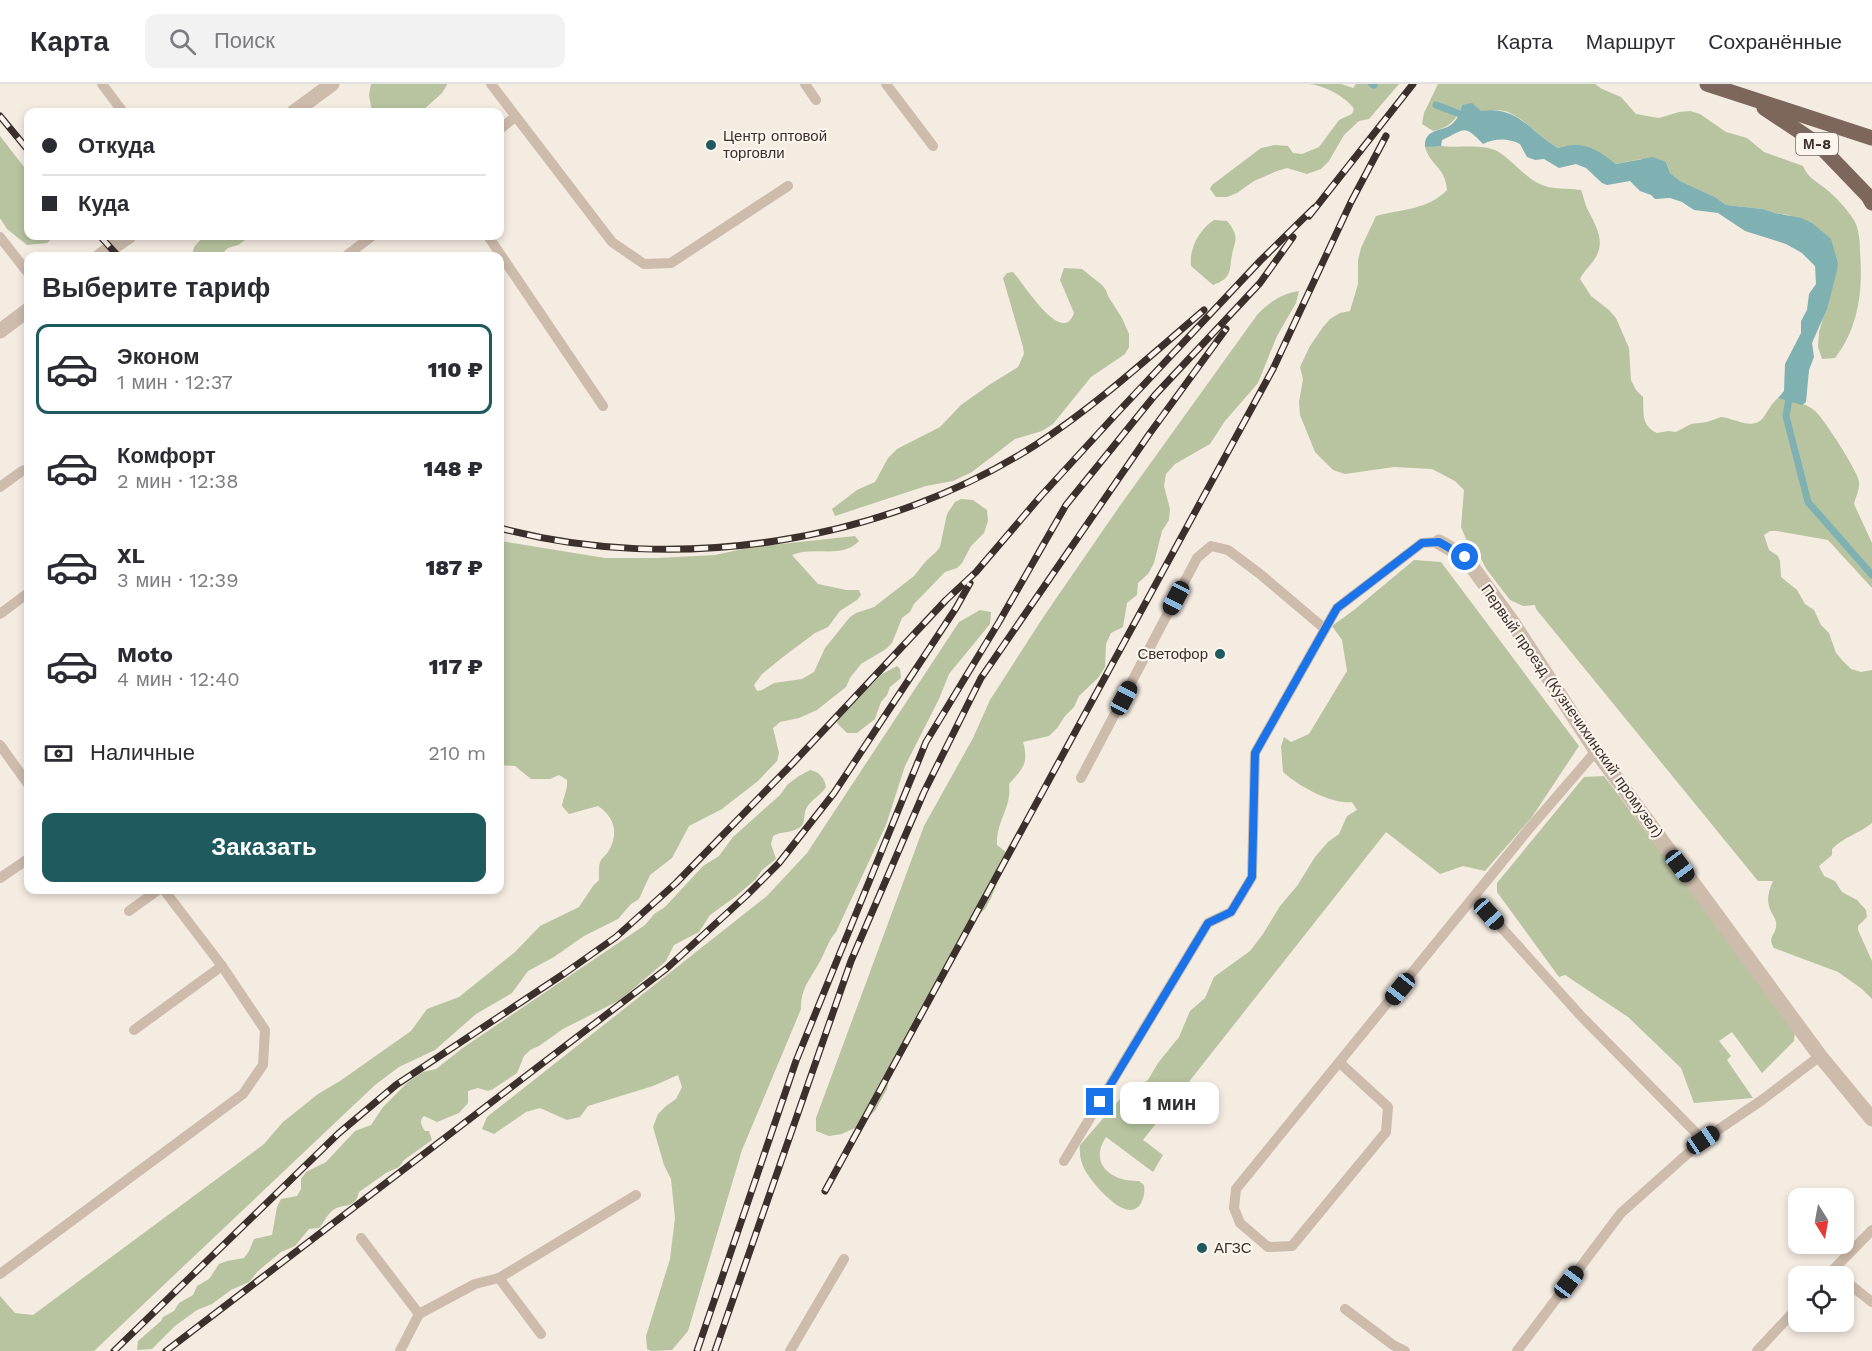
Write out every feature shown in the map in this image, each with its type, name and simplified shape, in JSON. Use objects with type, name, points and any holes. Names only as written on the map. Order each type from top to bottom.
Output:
[{"type":"main road","name":"М-8","points":[[1707,84],[1872,138]]},
{"type":"main road","name":"М-8","points":[[1749,98],[1818,144],[1872,203]]},
{"type":"street","points":[[299,108],[332,84]]},
{"type":"street","points":[[106,252],[123,240]]},
{"type":"street","points":[[0,331],[24,313]]},
{"type":"street","name":"Первый проезд (Кузнечихинский промузел)","points":[[1439,542],[1465,557],[1513,623],[1596,752],[1820,1056],[1872,1119]]},
{"type":"lane","points":[[102,84],[120,108]]},
{"type":"lane","points":[[491,84],[612,242],[644,264],[671,263],[788,186]]},
{"type":"lane","points":[[805,84],[816,100]]},
{"type":"lane","points":[[886,84],[933,146]]},
{"type":"lane","points":[[504,126],[515,117]]},
{"type":"lane","points":[[0,237],[24,268]]},
{"type":"lane","points":[[351,252],[367,240]]},
{"type":"lane","points":[[504,260],[603,406]]},
{"type":"lane","points":[[0,487],[24,470]]},
{"type":"lane","points":[[1064,1161],[1208,923],[1231,912],[1252,877],[1255,753],[1337,608],[1422,543],[1439,542]]},
{"type":"lane","points":[[1081,778],[1197,558],[1211,546],[1228,550],[1325,629]]},
{"type":"lane","points":[[0,614],[24,596]]},
{"type":"lane","points":[[0,745],[24,778]]},
{"type":"lane","points":[[1340,1063],[1388,1107],[1386,1132],[1292,1246],[1268,1247],[1240,1223],[1234,1208],[1236,1189],[1474,897],[1596,752]]},
{"type":"lane","points":[[0,878],[24,862]]},
{"type":"lane","points":[[129,911],[152,894]]},
{"type":"lane","points":[[0,1274],[243,1094],[263,1065],[265,1030],[222,966],[167,894]]},
{"type":"lane","points":[[1474,897],[1581,1016],[1703,1140]]},
{"type":"lane","points":[[134,1030],[222,966]]},
{"type":"lane","points":[[1517,1351],[1621,1213],[1703,1140],[1762,1100],[1820,1056]]},
{"type":"lane","points":[[400,1351],[419,1314],[475,1284],[499,1278],[636,1195]]},
{"type":"lane","points":[[1837,1266],[1872,1230]]},
{"type":"lane","points":[[361,1238],[419,1314]]},
{"type":"lane","points":[[790,1351],[844,1259]]},
{"type":"lane","points":[[499,1278],[541,1334]]},
{"type":"lane","points":[[1854,1288],[1872,1302]]},
{"type":"lane","points":[[1345,1309],[1393,1345],[1405,1351]]},
{"type":"lane","points":[[1763,1349],[1788,1319]]},
{"type":"green space","points":[[371,84],[447,84],[442,93],[425,108],[371,108],[369,95]]},
{"type":"green space","points":[[1308,84],[1341,84],[1353,88],[1356,84],[1399,84],[1369,119],[1359,121],[1344,135],[1329,161],[1321,169],[1307,174],[1287,168],[1254,181],[1237,193],[1227,197],[1216,197],[1210,189],[1212,185],[1261,148],[1275,145],[1288,146],[1293,153],[1302,154],[1319,147],[1339,120],[1352,114],[1354,109],[1351,104],[1340,96],[1320,86]]},
{"type":"green space","points":[[1438,84],[1595,84],[1621,97],[1636,114],[1659,118],[1679,112],[1690,111],[1700,114],[1726,132],[1747,138],[1764,152],[1803,166],[1810,176],[1845,207],[1858,231],[1861,280],[1858,307],[1849,334],[1835,358],[1822,359],[1818,347],[1819,332],[1836,275],[1789,215],[1763,209],[1726,205],[1715,197],[1680,181],[1670,173],[1666,162],[1641,159],[1616,164],[1603,155],[1581,147],[1558,148],[1522,120],[1504,111],[1478,111],[1462,105],[1452,122],[1444,128],[1433,131],[1422,124],[1424,113]]},
{"type":"green space","points":[[0,136],[24,167],[24,240],[50,240],[47,243],[27,245],[7,229],[0,218]]},
{"type":"green space","points":[[1436,145],[1492,149],[1498,151],[1540,184],[1581,190],[1600,242],[1598,254],[1580,279],[1591,296],[1616,318],[1629,348],[1631,380],[1643,397],[1644,419],[1648,427],[1657,433],[1676,432],[1691,424],[1721,417],[1748,424],[1759,422],[1778,398],[1787,399],[1802,403],[1814,410],[1832,433],[1857,475],[1859,484],[1854,504],[1872,543],[1872,588],[1828,540],[1777,531],[1770,531],[1764,535],[1769,550],[1778,556],[1781,577],[1797,590],[1805,604],[1814,610],[1821,625],[1829,633],[1836,653],[1851,669],[1861,672],[1872,670],[1872,823],[1836,845],[1832,849],[1832,855],[1819,866],[1824,876],[1835,881],[1842,892],[1857,900],[1866,910],[1867,917],[1858,926],[1858,930],[1872,961],[1872,999],[1838,972],[1774,948],[1771,941],[1776,922],[1768,898],[1773,881],[1758,881],[1535,605],[1523,606],[1510,600],[1487,570],[1475,548],[1466,539],[1461,527],[1464,490],[1455,481],[1432,469],[1394,467],[1345,474],[1333,470],[1315,452],[1300,415],[1299,402],[1303,379],[1300,367],[1310,346],[1330,319],[1340,313],[1350,311],[1358,284],[1358,260],[1361,248],[1376,216],[1423,205],[1440,197],[1447,190],[1444,176],[1425,147]]},
{"type":"green space","points":[[1214,220],[1227,221],[1234,232],[1235,241],[1229,273],[1225,279],[1213,285],[1191,266],[1191,259],[1196,240]]},
{"type":"green space","points":[[200,240],[245,240],[224,252],[193,252]]},
{"type":"green space","points":[[1064,268],[1082,269],[1106,290],[1129,334],[1129,347],[1125,354],[1091,377],[1053,424],[1042,431],[1015,439],[972,472],[953,481],[926,486],[835,516],[832,509],[857,490],[875,482],[888,458],[897,449],[940,427],[961,405],[1018,367],[1024,354],[1003,278],[1007,273],[1013,272],[1042,309],[1052,318],[1061,323],[1068,322],[1074,313],[1060,280]]},
{"type":"green space","points":[[1299,291],[1296,303],[1277,336],[1258,383],[1225,421],[1210,444],[1175,464],[1166,474],[1164,486],[1170,509],[1169,520],[1162,531],[1154,563],[1148,574],[1138,583],[1137,595],[1127,603],[1123,627],[1111,633],[1106,644],[1105,667],[1098,678],[1079,696],[1074,707],[1049,736],[1023,742],[1024,765],[1009,784],[1008,801],[997,836],[997,845],[1006,852],[1005,864],[985,909],[975,918],[958,941],[942,976],[915,1020],[889,1077],[887,1089],[875,1111],[855,1128],[842,1134],[829,1136],[816,1131],[816,1118],[924,826],[973,738],[990,700],[1119,507],[1257,315],[1276,299]]},
{"type":"green space","points":[[961,499],[973,500],[987,510],[988,521],[984,533],[971,546],[962,563],[957,568],[945,572],[914,604],[910,612],[902,618],[892,643],[861,664],[846,687],[817,710],[799,718],[780,722],[773,728],[779,753],[777,761],[758,781],[722,809],[689,826],[672,858],[650,875],[639,899],[631,904],[618,919],[584,936],[554,957],[528,971],[512,993],[476,1014],[435,1050],[399,1067],[375,1085],[94,1351],[0,1351],[0,1296],[15,1313],[33,1315],[264,1144],[283,1122],[318,1094],[411,1031],[427,1009],[459,997],[515,952],[540,926],[579,907],[599,880],[600,862],[611,846],[614,833],[612,821],[604,810],[598,806],[569,814],[562,806],[567,780],[559,775],[550,779],[531,779],[515,766],[504,765],[504,542],[605,558],[658,558],[715,555],[752,547],[855,536],[859,541],[844,550],[809,551],[792,555],[818,584],[846,590],[859,590],[861,595],[840,611],[828,627],[815,633],[762,674],[754,685],[757,691],[774,683],[802,679],[814,672],[825,648],[850,617],[874,607],[914,576],[936,552],[940,547],[947,514],[955,502]]},
{"type":"green space","points":[[1414,560],[1441,562],[1579,746],[1532,817],[1485,871],[1463,866],[1440,874],[1386,832],[1143,1140],[1163,1155],[1153,1172],[1106,1137],[1100,1155],[1101,1163],[1106,1170],[1112,1175],[1129,1181],[1139,1181],[1144,1185],[1143,1199],[1135,1209],[1128,1210],[1120,1207],[1103,1194],[1086,1172],[1081,1159],[1080,1145],[1120,1099],[1148,1080],[1158,1063],[1179,1037],[1190,1011],[1205,998],[1214,977],[1250,951],[1315,857],[1328,842],[1339,834],[1347,816],[1357,810],[1352,802],[1325,797],[1289,777],[1283,772],[1281,747],[1284,737],[1291,742],[1309,734],[1347,671],[1342,640],[1332,626]]},
{"type":"green space","points":[[980,610],[991,612],[990,624],[949,674],[905,766],[886,825],[836,932],[808,981],[801,1009],[742,1150],[688,1331],[672,1350],[651,1351],[647,1349],[646,1336],[670,1259],[675,1218],[671,1179],[664,1165],[653,1127],[658,1114],[676,1099],[682,1087],[678,1075],[653,1086],[588,1106],[580,1117],[567,1120],[540,1108],[526,1112],[494,1134],[482,1129],[487,1117],[767,896],[807,853],[959,622]]},
{"type":"green space","points":[[897,666],[900,669],[901,678],[890,687],[875,719],[857,733],[847,733],[837,723],[838,719],[882,674]]},
{"type":"green space","points":[[810,770],[821,776],[826,787],[808,805],[802,826],[773,836],[771,844],[776,859],[735,897],[710,915],[699,932],[674,945],[666,961],[620,1000],[563,1029],[530,1050],[524,1056],[517,1073],[493,1089],[488,1091],[478,1088],[468,1091],[468,1103],[459,1113],[437,1122],[424,1116],[421,1120],[422,1125],[425,1131],[429,1131],[432,1140],[404,1160],[399,1167],[386,1173],[359,1192],[351,1204],[335,1209],[319,1228],[309,1229],[295,1246],[281,1252],[258,1271],[249,1282],[231,1290],[212,1304],[197,1310],[175,1326],[152,1349],[137,1350],[138,1341],[163,1317],[174,1311],[179,1303],[193,1295],[197,1286],[209,1279],[219,1264],[244,1258],[254,1239],[272,1235],[277,1207],[281,1199],[297,1196],[301,1189],[301,1179],[306,1172],[326,1162],[355,1131],[371,1125],[383,1107],[408,1082],[423,1072],[436,1069],[464,1047],[645,925],[703,866],[719,856],[733,837],[780,795],[788,784]]},
{"type":"green space","points":[[1604,776],[1795,1030],[1794,1041],[1762,1073],[1732,1032],[1719,1041],[1731,1056],[1727,1060],[1753,1098],[1694,1103],[1681,1068],[1628,1017],[1565,975],[1559,977],[1497,892],[1497,883],[1584,777]]},
{"type":"water","points":[[1472,103],[1481,111],[1494,110],[1514,116],[1558,148],[1575,145],[1589,147],[1616,164],[1653,157],[1666,162],[1670,173],[1680,181],[1715,197],[1726,205],[1763,209],[1801,218],[1812,223],[1831,239],[1838,263],[1827,309],[1812,343],[1814,357],[1809,370],[1806,402],[1802,405],[1778,398],[1784,391],[1785,364],[1801,333],[1801,321],[1807,310],[1809,294],[1816,284],[1815,266],[1802,253],[1786,244],[1745,231],[1718,213],[1694,210],[1670,198],[1655,199],[1640,191],[1630,181],[1607,185],[1586,168],[1576,164],[1559,168],[1544,159],[1535,160],[1527,157],[1520,144],[1511,141],[1497,140],[1483,144],[1464,130],[1442,140],[1441,146],[1425,147],[1431,133],[1449,126],[1459,115],[1462,105]]},
{"type":"waterway","points":[[1436,105],[1465,116]]},
{"type":"waterway","points":[[1790,394],[1786,416],[1808,502],[1872,575]]},
{"type":"railway","points":[[1309,216],[1413,84]]},
{"type":"railway","points":[[0,116],[24,145]]},
{"type":"railway","points":[[825,1191],[1273,369],[1351,202],[1386,136]]},
{"type":"railway","points":[[114,1351],[339,1133],[396,1085],[616,937],[676,883],[793,763],[946,600],[976,572],[1040,497],[1118,412],[1260,261],[1314,208]]},
{"type":"railway","points":[[697,1351],[796,1061],[926,742],[999,622],[1066,505],[1155,395],[1260,283],[1293,237]]},
{"type":"railway","points":[[104,240],[114,252]]},
{"type":"railway","points":[[504,529],[567,542],[636,549],[706,548],[777,541],[846,526],[913,506],[977,478],[1037,444],[1102,397],[1204,310]]},
{"type":"railway","points":[[715,1351],[851,961],[924,792],[981,678],[1150,433],[1226,329]]},
{"type":"railway","points":[[166,1351],[666,969],[747,895],[779,863],[834,793],[956,608],[970,583]]},
{"type":"place","name":"Центр оптовой торговли","points":[[711,145]]},
{"type":"place","name":"Светофор","points":[[1220,654]]},
{"type":"place","name":"АГЗС","points":[[1202,1248]]},
{"type":"route","points":[[1100,1102],[1208,923],[1231,912],[1252,877],[1255,753],[1337,608],[1422,543],[1439,542],[1465,557]]}]
